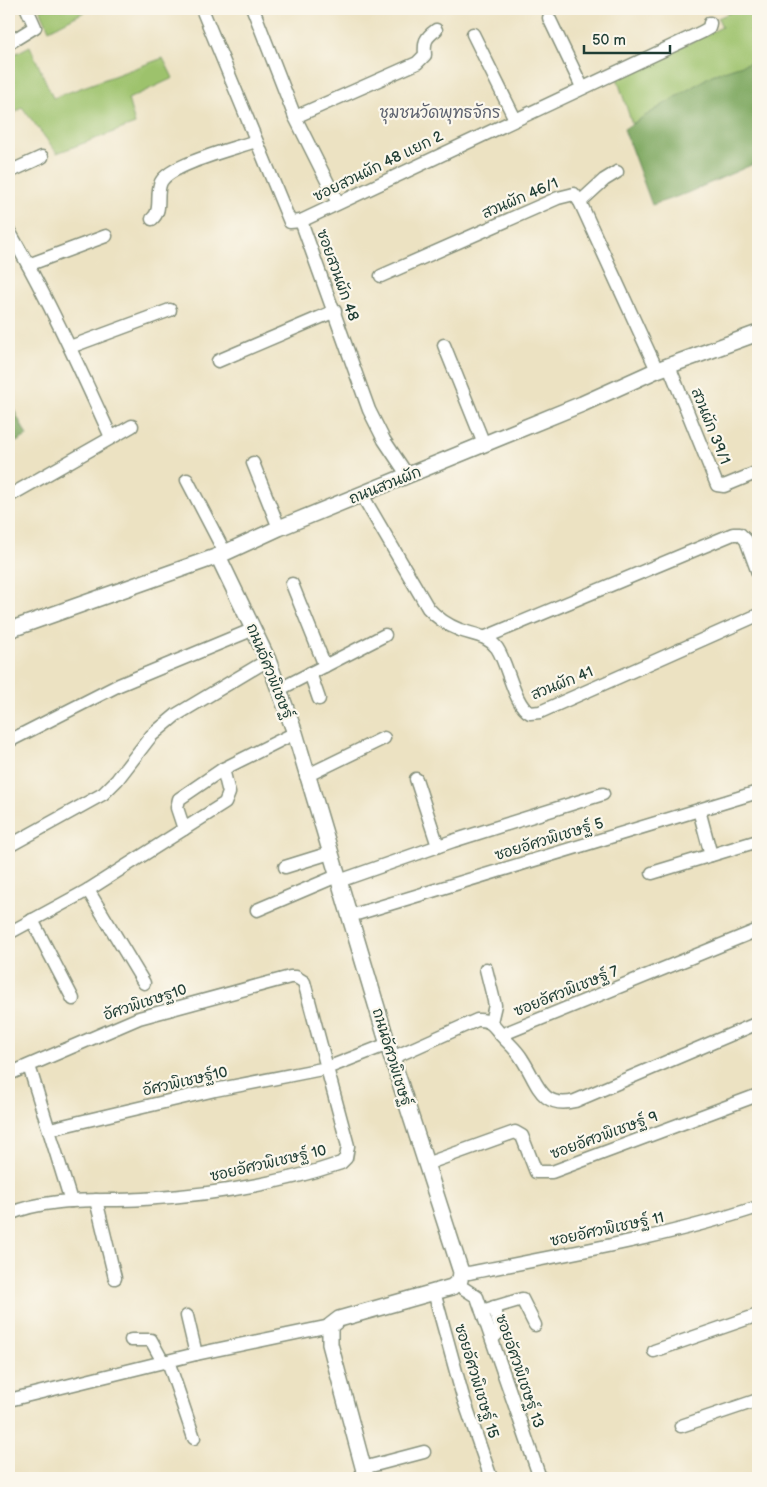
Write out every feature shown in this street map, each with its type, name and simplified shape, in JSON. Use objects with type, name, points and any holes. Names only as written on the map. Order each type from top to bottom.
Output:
[{"type":"street","points":[[9,43],[35,27],[28,9]]},
{"type":"street","name":"ซอยสวนผัก 48","points":[[202,9],[290,222],[301,221],[335,311],[369,410],[384,440],[408,476]]},
{"type":"street","points":[[253,9],[296,117],[338,203]]},
{"type":"street","points":[[549,18],[582,87]]},
{"type":"street","name":"ซอยสวนผัก 48 แยก 2","points":[[301,221],[702,32],[708,28],[710,23]]},
{"type":"street","points":[[296,117],[416,63],[425,55],[424,44],[427,37],[436,30]]},
{"type":"street","points":[[473,34],[515,119]]},
{"type":"street","points":[[152,219],[158,211],[158,193],[164,177],[182,167],[256,141]]},
{"type":"street","points":[[9,172],[42,157]]},
{"type":"street","points":[[580,202],[604,180],[617,172]]},
{"type":"street","name":"สวนผัก 46/1","points":[[381,276],[563,196],[574,194],[580,202],[663,368]]},
{"type":"street","points":[[9,232],[70,347],[111,437]]},
{"type":"street","points":[[28,265],[106,236]]},
{"type":"street","points":[[70,347],[170,310]]},
{"type":"street","points":[[218,361],[335,311]]},
{"type":"street","name":"ถนนสวนผัก","points":[[9,630],[221,554],[663,368],[758,333]]},
{"type":"street","points":[[444,345],[484,444]]},
{"type":"street","name":"สวนผัก 39/1","points":[[663,368],[717,485],[724,486],[758,472]]},
{"type":"street","points":[[9,496],[132,426]]},
{"type":"street","points":[[253,463],[279,528]]},
{"type":"street","points":[[187,480],[221,554]]},
{"type":"street","points":[[362,495],[428,608],[437,618],[451,626],[486,637],[733,534],[740,534],[746,540],[758,573]]},
{"type":"street","name":"ถนนอัศวพิเชษฐ์","points":[[221,554],[268,660],[295,734],[306,776],[426,1164],[459,1278]]},
{"type":"street","points":[[292,584],[325,666]]},
{"type":"street","name":"สวนผัก 41","points":[[486,637],[502,658],[522,707],[526,711],[535,714],[758,615]]},
{"type":"street","points":[[9,741],[119,685],[254,629]]},
{"type":"street","points":[[278,690],[385,635]]},
{"type":"street","points":[[9,846],[103,794],[117,780],[150,736],[162,726],[176,715],[268,660]]},
{"type":"street","points":[[310,673],[319,699]]},
{"type":"street","points":[[184,829],[177,808],[179,799],[223,769],[295,734]]},
{"type":"street","points":[[306,776],[384,738]]},
{"type":"street","points":[[9,933],[88,890],[228,799],[228,787],[223,769]]},
{"type":"street","points":[[416,779],[438,846]]},
{"type":"street","name":"ซอยอัศวพิเชษฐ์ 5","points":[[350,916],[758,792]]},
{"type":"street","points":[[257,910],[338,879],[603,794]]},
{"type":"street","points":[[699,810],[711,855]]},
{"type":"street","points":[[652,873],[758,841]]},
{"type":"street","points":[[285,868],[330,853]]},
{"type":"street","points":[[88,890],[144,983]]},
{"type":"street","points":[[32,920],[73,999]]},
{"type":"street","name":"ซอยอัศวพิเชษฐ์ 7","points":[[491,1022],[501,1035],[758,930]]},
{"type":"street","points":[[327,1068],[390,1051],[477,1020],[491,1022],[495,1005],[486,969]]},
{"type":"street","name":"อัศวพิเชษฐ10","points":[[9,1074],[139,1018],[296,977],[304,982],[327,1068]]},
{"type":"street","points":[[501,1035],[521,1057],[544,1096],[559,1104],[576,1100],[758,1023]]},
{"type":"street","points":[[29,1066],[50,1129],[70,1201]]},
{"type":"street","name":"อัศวพิเชษฐ์10","points":[[50,1129],[215,1090],[327,1068]]},
{"type":"street","name":"ซอยอัศวพิเชษฐ์ 10","points":[[9,1214],[38,1204],[194,1195],[243,1189],[341,1163],[348,1153],[348,1146],[327,1068]]},
{"type":"street","name":"ซอยอัศวพิเชษฐ์ 9","points":[[426,1164],[515,1132],[522,1136],[536,1172],[552,1172],[758,1096]]},
{"type":"street","points":[[96,1200],[115,1278]]},
{"type":"street","name":"ซอยอัศวพิเชษฐ์ 11","points":[[459,1278],[469,1273],[642,1239],[718,1220],[758,1207]]},
{"type":"street","points":[[9,1400],[196,1354],[330,1326],[338,1319],[434,1292],[459,1278]]},
{"type":"street","name":"ซอยอัศวพิเชษฐ์ 13","points":[[459,1278],[476,1297],[482,1311],[540,1478]]},
{"type":"street","name":"ซอยอัศวพิเชษฐ์ 15","points":[[434,1292],[464,1397],[491,1478]]},
{"type":"street","points":[[482,1311],[522,1299],[535,1325]]},
{"type":"street","points":[[492,1339],[502,1330],[494,1307]]},
{"type":"street","points":[[654,1351],[758,1314]]},
{"type":"street","points":[[188,1316],[196,1354]]},
{"type":"street","points":[[330,1326],[330,1344],[365,1473],[424,1452]]},
{"type":"street","points":[[131,1340],[151,1340],[166,1362],[194,1438]]},
{"type":"street","points":[[681,1426],[758,1400]]},
{"type":"green space","points":[[40,9],[90,9],[49,30]]},
{"type":"green space","points":[[738,9],[758,9],[758,60],[712,75],[632,124],[617,78],[722,27],[718,18]]},
{"type":"green space","points":[[30,46],[53,98],[163,58],[173,78],[128,99],[135,124],[57,153],[22,107],[9,118],[9,57]]},
{"type":"green space","points":[[758,60],[758,162],[685,194],[652,205],[624,129],[712,75]]},
{"type":"green space","points":[[9,400],[27,436],[9,446]]},
{"type":"district","name":"ชุมชนวัดพุทธจักร","points":[[440,112]]}]
